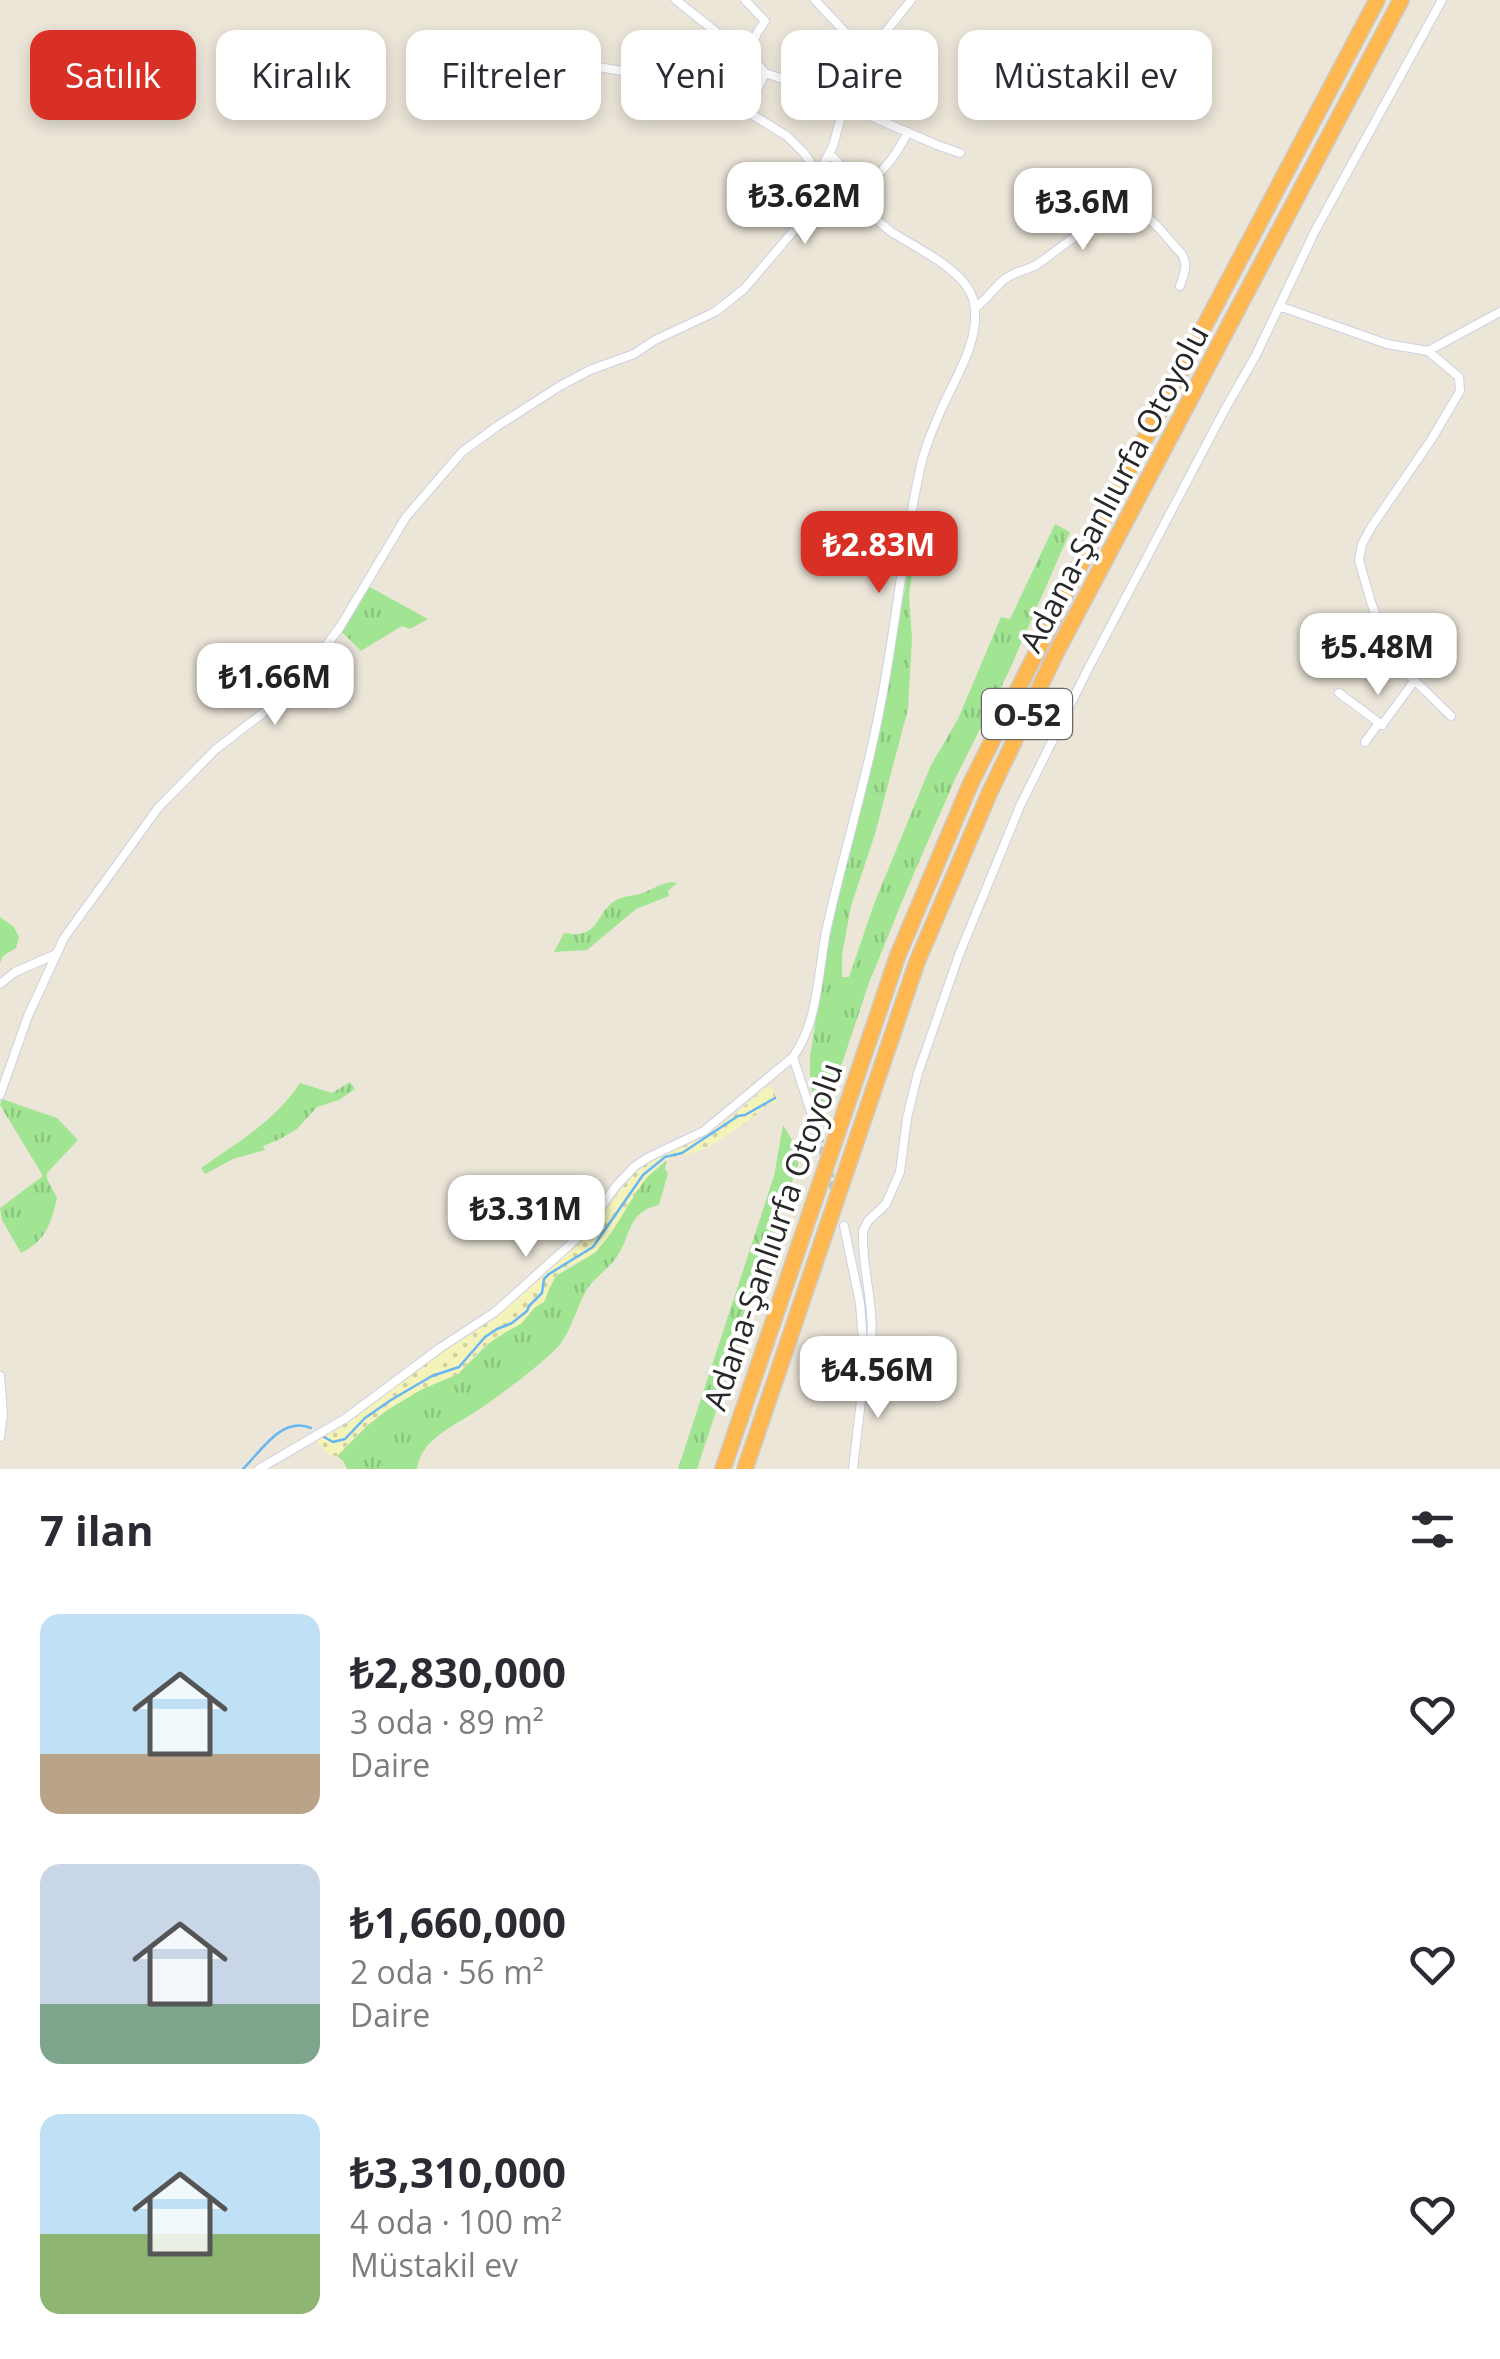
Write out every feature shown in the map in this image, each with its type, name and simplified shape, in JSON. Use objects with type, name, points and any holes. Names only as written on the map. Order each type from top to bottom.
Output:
[{"type":"highway","name":"Adana-Şanlıurfa Otoyolu","points":[[724,1469],[898,954],[970,785],[1123,480],[1377,0]]},
{"type":"highway","name":"Adana-Şanlıurfa Otoyolu","points":[[745,1469],[917,962],[989,794],[1064,637],[1401,0]]},
{"type":"street","points":[[676,0],[713,30]]},
{"type":"street","points":[[745,0],[764,21],[760,30]]},
{"type":"street","points":[[815,0],[843,30]]},
{"type":"street","points":[[887,30],[911,0]]},
{"type":"street","points":[[853,1469],[872,1327],[864,1231],[868,1221],[886,1204],[900,1172],[913,1090],[985,889],[1020,806],[1087,670],[1256,355],[1332,198],[1442,0]]},
{"type":"street","points":[[761,68],[765,74],[781,79]]},
{"type":"street","points":[[761,82],[765,74]]},
{"type":"street","points":[[761,120],[793,141],[818,174]]},
{"type":"street","points":[[0,1095],[19,1039],[56,954],[76,919],[164,801],[216,749],[287,693],[317,660],[416,504],[456,458],[496,427],[590,370],[634,354],[728,304],[808,214],[818,174],[830,155],[839,120]]},
{"type":"street","points":[[878,120],[960,153]]},
{"type":"street","points":[[855,191],[872,182],[894,160],[908,132]]},
{"type":"street","points":[[260,1469],[346,1418],[495,1312],[582,1234],[629,1171],[649,1157],[704,1132],[793,1057],[804,1042],[826,930],[879,714],[920,470],[932,431],[969,348],[975,322],[973,297],[966,286],[948,268],[889,230],[860,202],[837,160],[830,155]]},
{"type":"street","points":[[975,308],[1005,278],[1038,264],[1078,233],[1122,210],[1148,218],[1181,253],[1186,267],[1180,286]]},
{"type":"street","points":[[1279,306],[1387,344],[1428,351],[1459,376],[1460,391],[1372,526],[1359,560],[1377,620],[1404,667],[1450,716]]},
{"type":"street","points":[[1428,351],[1500,312]]},
{"type":"street","points":[[1338,694],[1382,725],[1415,680]]},
{"type":"street","points":[[1365,742],[1379,723]]},
{"type":"street","points":[[0,984],[15,972],[56,954]]},
{"type":"street","points":[[793,1057],[815,1124]]},
{"type":"street","points":[[844,1226],[860,1302],[865,1366]]},
{"type":"street","points":[[0,1376],[0,1437]]},
{"type":"green space","points":[[1055,524],[1070,532],[908,887],[869,983],[826,1111],[816,1109],[810,1057],[827,946],[881,724],[908,571],[912,572],[912,638],[908,709],[875,834],[851,906],[842,977],[849,977],[874,904],[931,765],[958,719],[1001,617],[1010,619]]},
{"type":"green space","points":[[368,586],[428,619],[410,629],[402,626],[361,651],[341,631]]},
{"type":"green space","points":[[677,883],[668,891],[669,896],[636,909],[587,950],[554,952],[564,933],[584,933],[616,900]]},
{"type":"green space","points":[[0,917],[14,927],[19,937],[16,948],[3,956],[0,963]]},
{"type":"green space","points":[[350,1082],[355,1089],[339,1100],[317,1107],[297,1129],[263,1146],[265,1150],[233,1159],[205,1174],[201,1168],[267,1120],[300,1083],[332,1093]]},
{"type":"green space","points":[[2,1099],[57,1118],[78,1140],[47,1173],[57,1198],[52,1215],[42,1237],[21,1253],[2,1220],[0,1208],[43,1176],[0,1105]]},
{"type":"green space","points":[[783,1125],[795,1145],[798,1164],[697,1469],[678,1469],[774,1176]]},
{"type":"green space","points":[[666,1161],[668,1173],[659,1205],[636,1218],[618,1255],[587,1289],[569,1330],[555,1350],[505,1391],[432,1441],[417,1469],[347,1469],[337,1456],[367,1426],[422,1389],[458,1374],[490,1342],[521,1323],[541,1304],[556,1276],[596,1252],[646,1178]]},
{"type":"sand","points":[[768,1085],[778,1103],[769,1103],[706,1148],[662,1163],[643,1182],[597,1250],[557,1275],[544,1302],[521,1324],[482,1348],[458,1374],[387,1410],[337,1456],[329,1455],[317,1441],[515,1301],[583,1239],[636,1170],[702,1138]]},
{"type":"waterway","points":[[324,1437],[333,1442],[345,1439],[365,1418],[391,1400],[432,1376],[459,1367],[485,1337],[527,1311],[542,1293],[549,1274],[593,1247],[643,1175],[665,1157],[682,1153],[738,1116],[775,1098]]},
{"type":"waterway","points":[[243,1469],[282,1431],[291,1427],[311,1428]]},
{"type":"tunnel","points":[[815,1124],[835,1193]]}]
